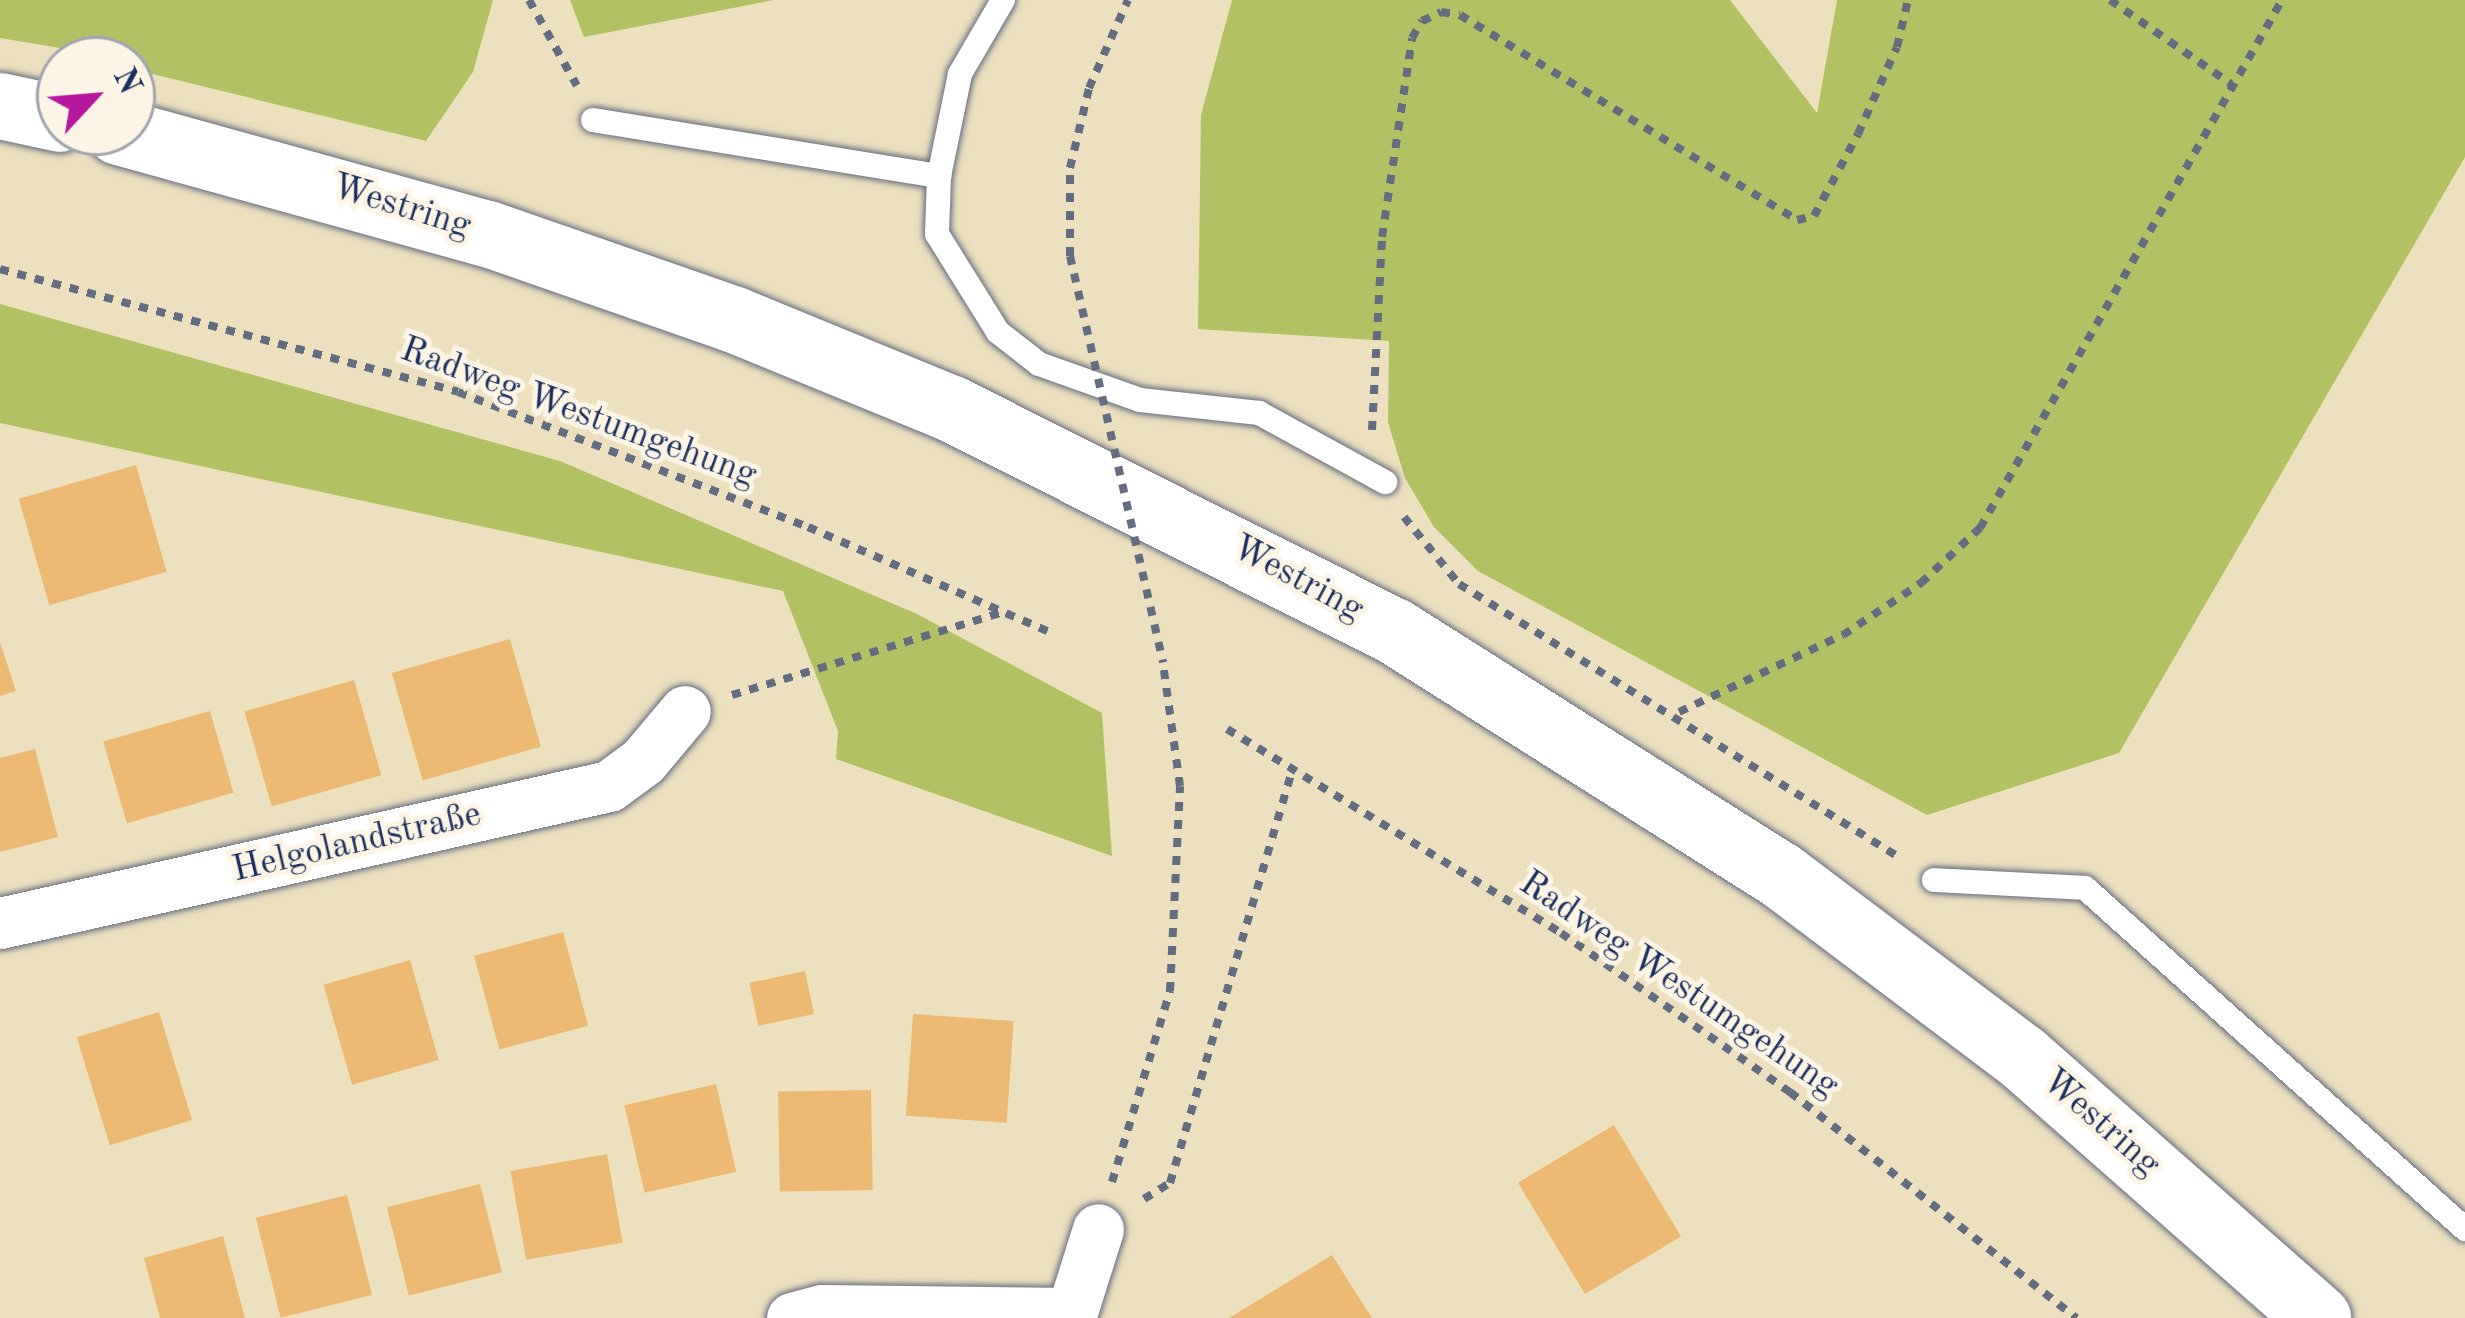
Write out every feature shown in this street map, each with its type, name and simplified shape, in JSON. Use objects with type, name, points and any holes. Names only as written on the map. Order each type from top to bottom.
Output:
[{"type":"main road","points":[[0,106],[36,114]]},
{"type":"main road","name":"Westring","points":[[156,142],[488,234],[735,320],[1013,438],[1394,631],[1778,874],[2022,1057],[2318,1318]]},
{"type":"street","name":"Helgolandstraße","points":[[0,922],[609,786],[685,711]]},
{"type":"street","points":[[792,1318],[822,1310],[1070,1316],[1097,1229]]},
{"type":"lane","points":[[1003,0],[960,74],[939,176],[937,234],[962,285],[998,332],[1039,364],[1141,400],[1259,413],[1385,482]]},
{"type":"lane","points":[[593,120],[939,176]]},
{"type":"lane","points":[[1934,880],[2085,888],[2465,1229]]},
{"type":"path","points":[[529,0],[593,120]]},
{"type":"path","points":[[1097,1229],[1170,992],[1180,786],[1163,663],[1070,256],[1070,168],[1089,88],[1129,0]]},
{"type":"path","points":[[1908,0],[1898,47],[1858,134],[1814,216],[1797,220],[1460,15],[1441,12],[1422,21],[1412,38],[1382,237],[1371,423],[1385,482],[1415,537],[1459,584],[1677,713],[1934,880]]},
{"type":"path","points":[[2110,0],[2231,84]]},
{"type":"path","points":[[1677,713],[1843,635],[1921,583],[1980,528],[2282,0]]},
{"type":"path","name":"Radweg Westumgehung","points":[[0,269],[458,392],[1054,634]]},
{"type":"path","points":[[685,711],[1005,612]]},
{"type":"path","name":"Radweg Westumgehung","points":[[1227,729],[1561,934],[1790,1092],[2076,1318]]},
{"type":"path","points":[[1097,1229],[1170,1183],[1292,772]]},
{"type":"green space","points":[[0,0],[493,0],[473,72],[426,141],[156,75],[156,36],[36,36],[36,44],[0,38]]},
{"type":"green space","points":[[570,0],[774,0],[584,37]]},
{"type":"green space","points":[[1232,0],[1730,0],[1817,113],[1837,0],[2465,0],[2465,157],[2119,753],[1927,815],[1478,571],[1434,527],[1405,478],[1388,422],[1389,341],[1198,329],[1201,115]]},
{"type":"green space","points":[[0,304],[560,461],[917,614],[1102,713],[1112,856],[836,759],[838,731],[783,591],[0,423]]},
{"type":"building","points":[[136,465],[167,572],[49,605],[19,499]]},
{"type":"building","points":[[510,639],[541,747],[423,781],[392,673]]},
{"type":"building","points":[[0,642],[16,691],[0,696]]},
{"type":"building","points":[[354,680],[381,775],[272,807],[244,711]]},
{"type":"building","points":[[210,711],[233,793],[127,823],[103,742]]},
{"type":"building","points":[[35,749],[58,837],[0,852],[0,758]]},
{"type":"building","points":[[563,932],[588,1026],[499,1050],[474,956]]},
{"type":"building","points":[[410,960],[439,1060],[352,1085],[323,985]]},
{"type":"building","points":[[805,971],[814,1014],[758,1026],[749,983]]},
{"type":"building","points":[[159,1012],[192,1120],[110,1145],[77,1037]]},
{"type":"building","points":[[913,1014],[1014,1021],[1007,1123],[906,1116]]},
{"type":"building","points":[[716,1084],[736,1172],[645,1193],[624,1105]]},
{"type":"building","points":[[871,1090],[873,1190],[780,1192],[778,1092]]},
{"type":"building","points":[[1614,1125],[1681,1236],[1585,1294],[1518,1183]]},
{"type":"building","points":[[607,1154],[623,1243],[526,1260],[510,1171]]},
{"type":"building","points":[[480,1184],[502,1272],[409,1296],[387,1207]]},
{"type":"building","points":[[347,1195],[372,1295],[281,1318],[256,1218]]},
{"type":"building","points":[[223,1236],[245,1318],[160,1318],[144,1258]]},
{"type":"building","points":[[1332,1255],[1372,1318],[1229,1318]]}]
